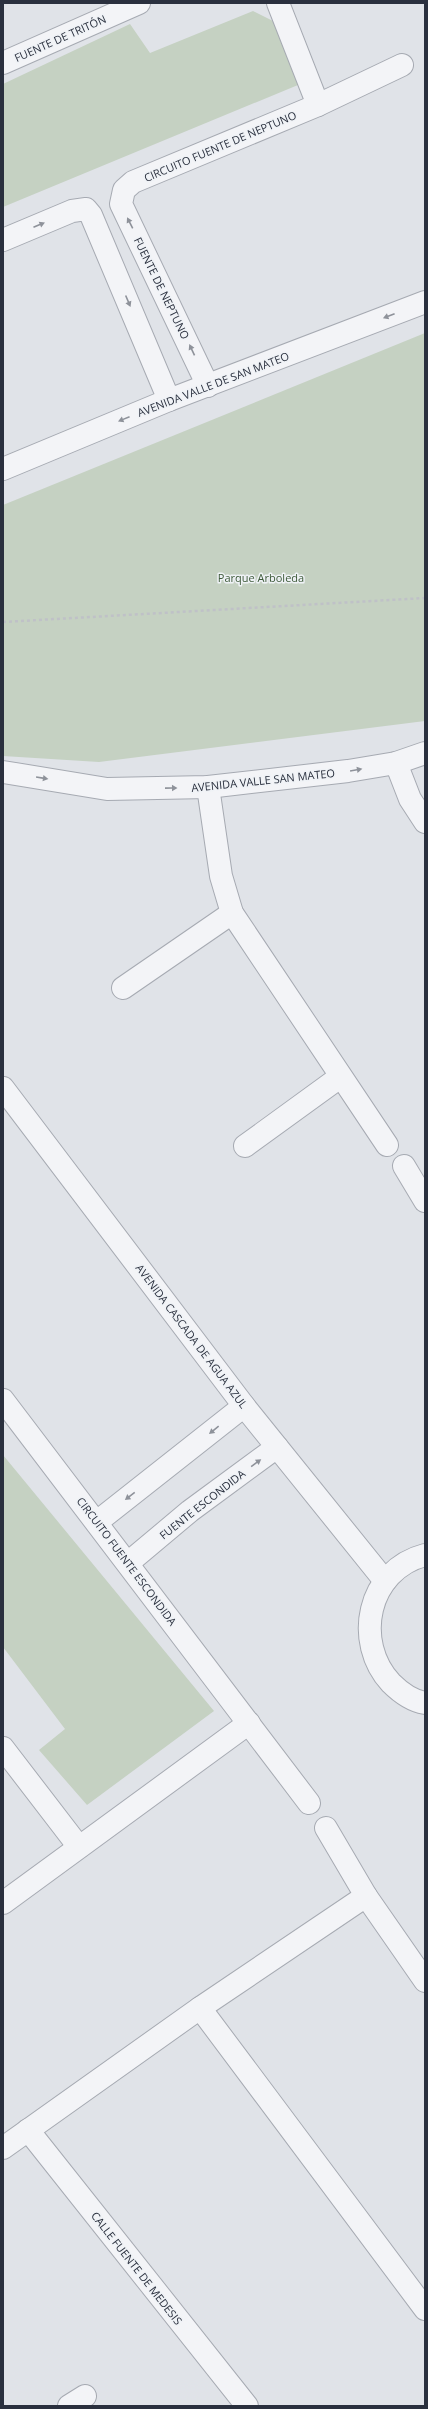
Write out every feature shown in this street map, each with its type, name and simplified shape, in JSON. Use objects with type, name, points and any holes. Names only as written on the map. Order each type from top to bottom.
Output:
[{"type":"street","name":"FUENTE DE TRITÓN","points":[[3,64],[139,3]]},
{"type":"street","points":[[278,3],[318,105]]},
{"type":"street","name":"CIRCUITO FUENTE DE NEPTUNO","points":[[124,190],[133,182],[318,105],[402,65]]},
{"type":"street","name":"FUENTE DE NEPTUNO","points":[[124,190],[121,204],[208,386]]},
{"type":"street","points":[[3,240],[72,211],[86,209],[91,215],[169,400]]},
{"type":"street","name":"AVENIDA VALLE DE SAN MATEO","points":[[3,469],[169,400],[425,302]]},
{"type":"street","name":"AVENIDA VALLE SAN MATEO","points":[[4,774],[107,789],[208,787],[348,771],[396,763],[425,753]]},
{"type":"street","points":[[396,763],[410,799],[425,822]]},
{"type":"street","points":[[208,787],[221,876],[232,913],[340,1077],[387,1145]]},
{"type":"street","points":[[123,988],[232,913]]},
{"type":"street","points":[[245,1146],[340,1077]]},
{"type":"street","name":"AVENIDA CASCADA DE AGUA AZUL","points":[[3,1088],[244,1406],[385,1581]]},
{"type":"street","points":[[404,1166],[425,1200]]},
{"type":"street","name":"CIRCUITO FUENTE ESCONDIDA","points":[[3,1400],[309,1803]]},
{"type":"street","points":[[97,1522],[244,1406]]},
{"type":"street","name":"FUENTE ESCONDIDA","points":[[128,1563],[190,1511],[277,1447]]},
{"type":"street","points":[[425,1555],[402,1565],[385,1581],[374,1602],[369,1626],[371,1650],[382,1672],[398,1690],[425,1704]]},
{"type":"street","points":[[3,1903],[249,1723]]},
{"type":"street","points":[[3,1748],[79,1847]]},
{"type":"street","points":[[326,1828],[366,1896],[425,1981]]},
{"type":"street","points":[[3,2148],[200,2008],[366,1896]]},
{"type":"street","points":[[200,2008],[425,2309]]},
{"type":"street","name":"CALLE FUENTE DE MEDESIS","points":[[28,2130],[247,2406]]},
{"type":"path","points":[[3,622],[425,598]]},
{"type":"green space","points":[[253,11],[275,22],[297,61],[298,85],[3,207],[3,84],[130,24],[150,53]]},
{"type":"green space","name":"Parque Arboleda","points":[[425,333],[425,721],[99,762],[3,756],[3,505]]},
{"type":"green space","points":[[3,1455],[214,1711],[87,1805],[39,1750],[65,1729],[3,1647]]}]
